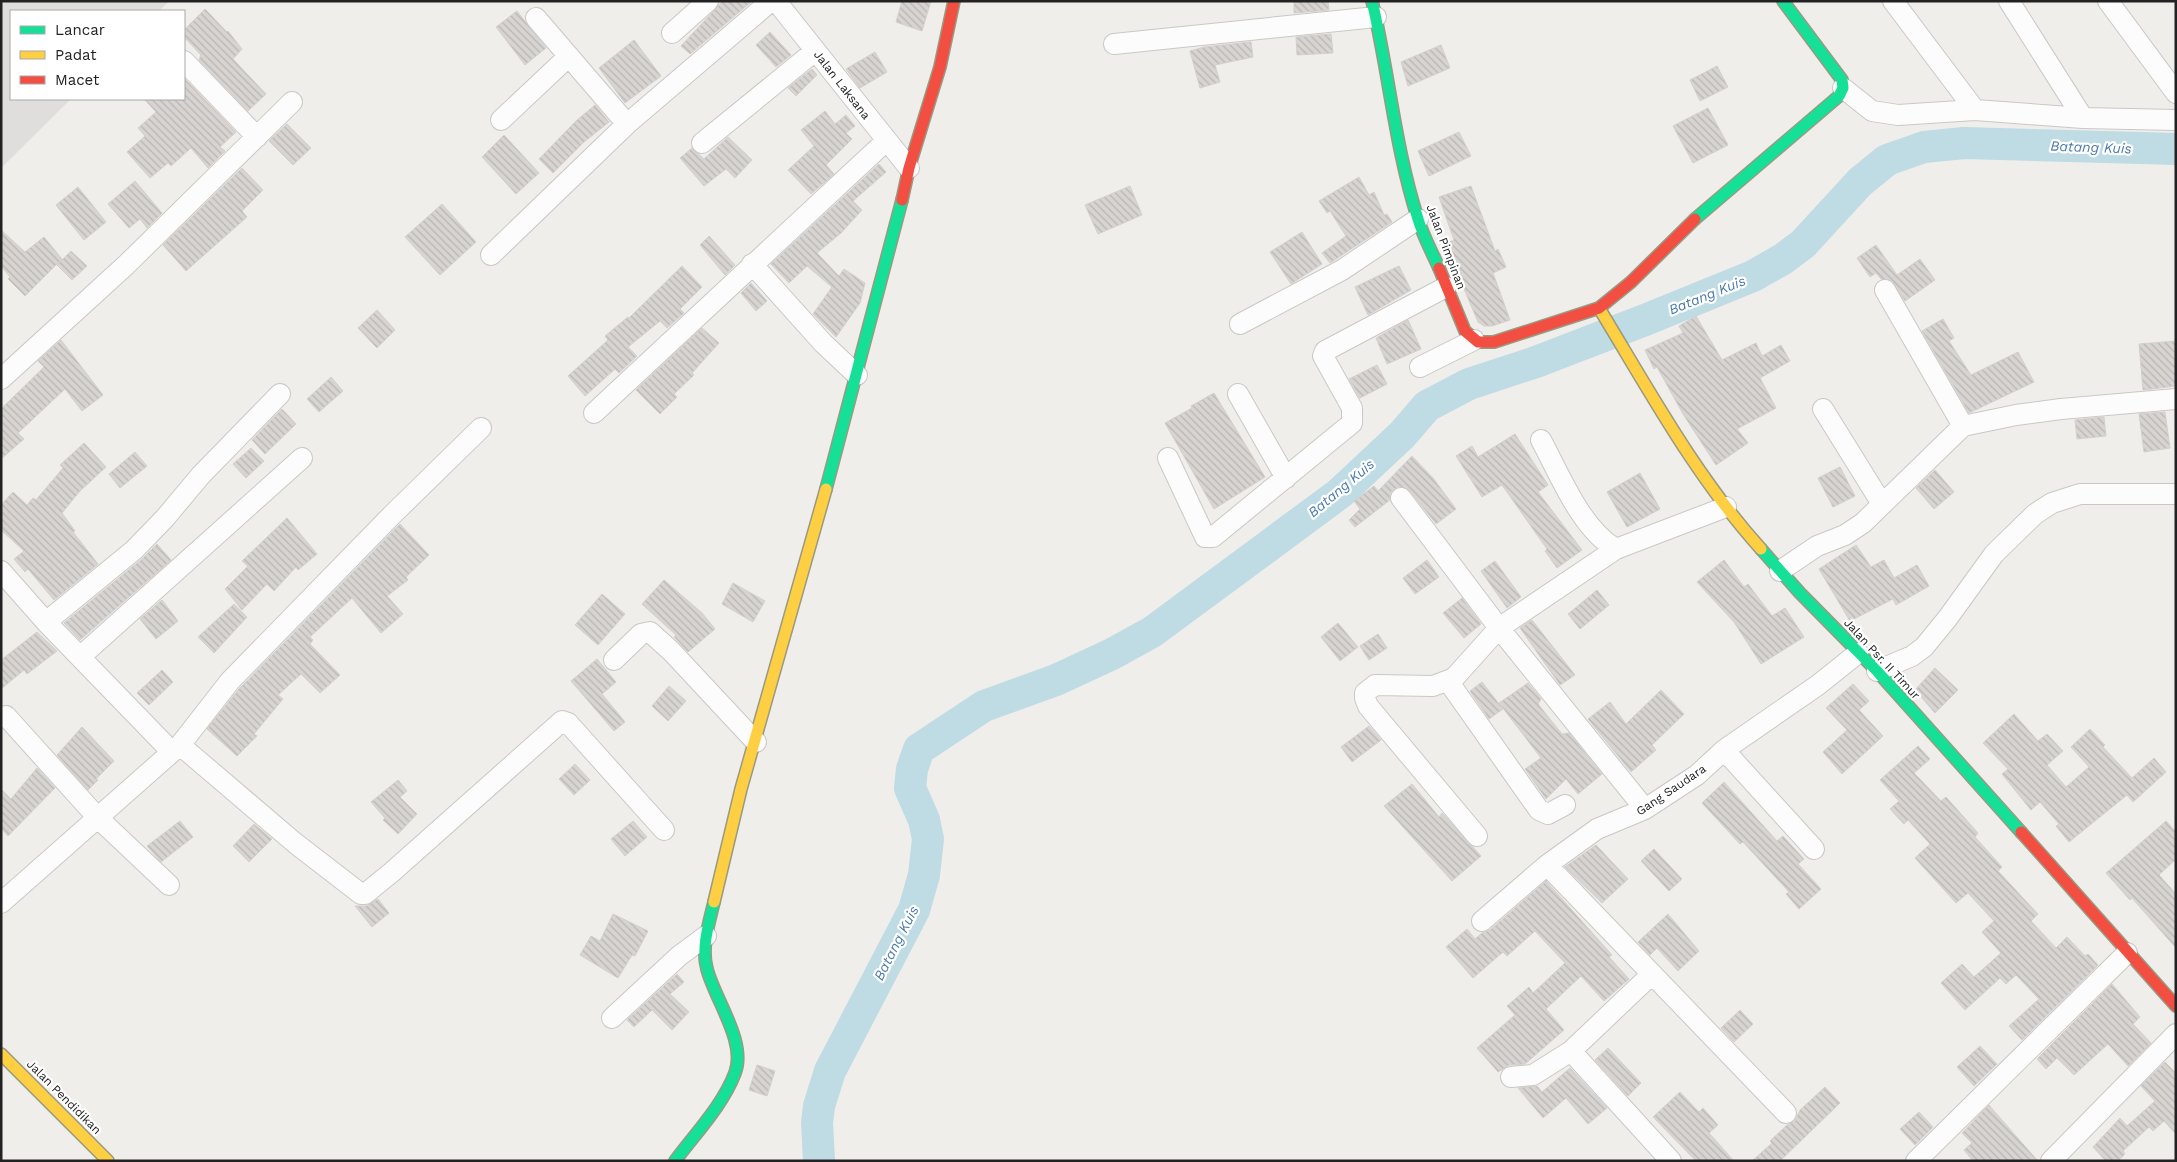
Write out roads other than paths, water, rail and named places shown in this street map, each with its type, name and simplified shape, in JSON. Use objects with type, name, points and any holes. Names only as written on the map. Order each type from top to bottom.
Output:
[{"type":"street","points":[[672,33],[708,1]]},
{"type":"street","points":[[490,255],[628,124],[771,1]]},
{"type":"street","name":"Jalan Laksana","points":[[776,1],[909,168]]},
{"type":"street","points":[[675,1161],[725,1094],[736,1072],[738,1048],[706,968],[706,936],[741,789],[756,742],[857,376],[898,221],[909,168],[940,67],[954,1]]},
{"type":"street","points":[[1783,1],[1840,76],[1843,88],[1872,111],[1898,115],[1975,110],[2084,118],[2176,120]]},
{"type":"street","points":[[1893,1],[1975,110]]},
{"type":"street","points":[[2009,1],[2084,118]]},
{"type":"street","points":[[2108,1],[2176,93]]},
{"type":"street","points":[[1114,44],[1374,9]]},
{"type":"street","name":"Jalan Pimpinan","points":[[1374,9],[1402,153],[1418,220],[1465,331],[1474,340]]},
{"type":"street","points":[[536,18],[628,124]]},
{"type":"street","points":[[702,143],[815,51]]},
{"type":"street","points":[[501,120],[569,56]]},
{"type":"street","points":[[185,62],[257,137]]},
{"type":"street","points":[[1420,367],[1474,340],[1494,342],[1601,311],[1708,206],[1835,100],[1843,88]]},
{"type":"street","points":[[1,379],[126,265],[292,102]]},
{"type":"street","points":[[594,413],[886,141]]},
{"type":"street","points":[[1240,324],[1342,270],[1418,220]]},
{"type":"street","points":[[752,264],[823,343],[857,376]]},
{"type":"street","points":[[1168,458],[1205,537],[1213,537],[1338,436],[1353,420],[1352,408],[1323,356],[1325,351],[1446,287]]},
{"type":"street","points":[[1885,290],[1962,426]]},
{"type":"street","name":"Jalan Psr. II Timur","points":[[1601,311],[1625,352],[1726,506],[1780,571],[1877,671],[2176,1006]]},
{"type":"street","points":[[46,622],[134,550],[165,518],[201,474],[280,394]]},
{"type":"street","points":[[1238,394],[1286,478]]},
{"type":"street","points":[[1780,571],[1818,546],[1854,530],[1962,426],[2016,415],[2061,409],[2176,399]]},
{"type":"street","points":[[1823,409],[1882,504]]},
{"type":"street","points":[[1,904],[176,749],[230,681],[391,516],[481,428]]},
{"type":"street","points":[[1541,440],[1586,521],[1599,536],[1616,548]]},
{"type":"street","points":[[80,657],[302,458]]},
{"type":"street","points":[[1877,671],[1912,656],[1924,647],[1947,620],[1994,554],[2035,514],[2052,503],[2080,494],[2176,494]]},
{"type":"street","points":[[1401,498],[1499,628],[1645,809]]},
{"type":"street","points":[[1477,836],[1368,706],[1365,698],[1367,690],[1375,685],[1433,686],[1448,682],[1454,678],[1499,628],[1616,548],[1726,506]]},
{"type":"street","points":[[4,580],[80,657],[176,749],[294,843],[363,894],[392,872],[562,721],[568,723],[664,830]]},
{"type":"street","points":[[614,660],[641,634],[650,632],[671,651],[756,742]]},
{"type":"street","name":"Gang Saudara","points":[[1482,921],[1547,865],[1596,829],[1645,809],[1697,775],[1724,750],[1818,685],[1858,653]]},
{"type":"street","points":[[1448,682],[1539,810],[1548,814],[1565,805]]},
{"type":"street","points":[[6,716],[98,818],[168,885]]},
{"type":"street","points":[[1724,750],[1814,850]]},
{"type":"street","points":[[1547,865],[1786,1113]]},
{"type":"street","points":[[612,1018],[679,956],[706,936]]},
{"type":"street","points":[[1916,1161],[2127,953]]},
{"type":"street","points":[[1512,1077],[1533,1075],[1571,1051],[1652,974]]},
{"type":"street","points":[[2051,1161],[2176,1034]]},
{"type":"street","points":[[1571,1051],[1671,1161]]},
{"type":"street","name":"Jalan Pendidikan","points":[[1,1054],[108,1161]]},
{"type":"waterway","name":"Batang Kuis","points":[[819,1161],[817,1123],[819,1106],[830,1071],[914,910],[924,875],[928,839],[924,820],[910,788],[912,769],[919,749],[984,706],[1056,680],[1112,654],[1152,632],[1340,493],[1402,435],[1427,406],[1469,384],[1536,362],[1645,320],[1753,276],[1783,259],[1803,244],[1860,182],[1887,160],[1924,147],[1964,143],[2176,149]]}]
